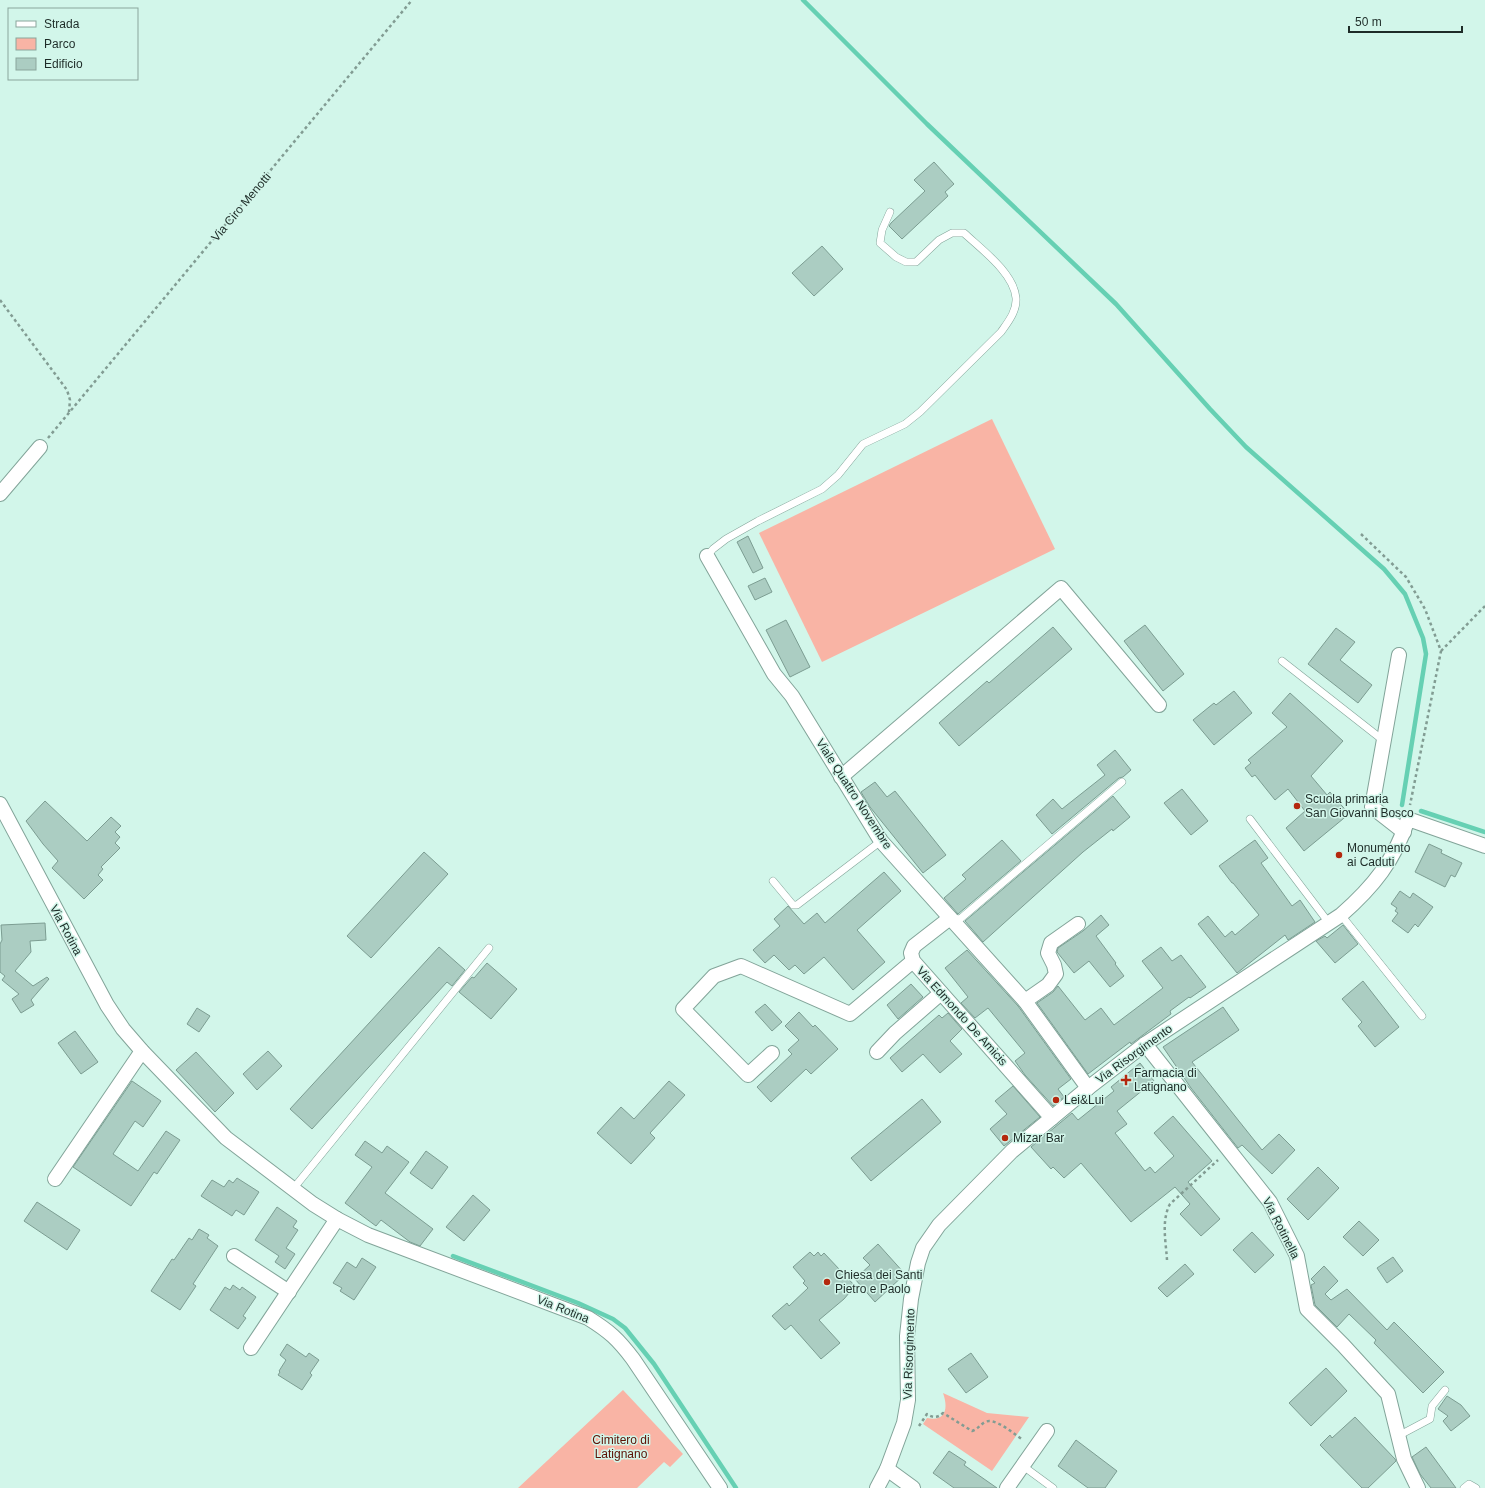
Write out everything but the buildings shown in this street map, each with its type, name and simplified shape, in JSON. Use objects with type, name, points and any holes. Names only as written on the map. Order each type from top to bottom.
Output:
[{"type":"street","points":[[0,494],[40,447]]},
{"type":"street","name":"Viale Quattro Novembre","points":[[707,556],[774,674],[792,696],[881,841],[1025,1001],[1088,1088]]},
{"type":"street","points":[[841,777],[1061,588],[1159,705]]},
{"type":"street","points":[[1400,656],[1372,807],[1406,826],[1485,846]]},
{"type":"street","name":"Via Rotina","points":[[0,804],[107,1005],[123,1029],[226,1138],[293,1189],[337,1219],[368,1235],[588,1318],[606,1329],[618,1340],[633,1359],[720,1488]]},
{"type":"street","name":"Via Risorgimento","points":[[877,1488],[887,1469],[904,1423],[908,1400],[907,1336],[911,1299],[918,1263],[923,1248],[939,1225],[1012,1151],[1088,1088],[1145,1044],[1341,915],[1360,897],[1386,867],[1406,826]]},
{"type":"street","name":"Via Edmondo De Amicis","points":[[950,918],[914,946],[910,953],[913,961],[1052,1118]]},
{"type":"street","points":[[1025,1001],[1048,985],[1056,974],[1054,965],[1048,953],[1051,944],[1078,924]]},
{"type":"street","points":[[772,1053],[748,1075],[683,1009],[714,976],[742,966],[850,1014],[913,961]]},
{"type":"street","points":[[877,1052],[895,1033],[941,993]]},
{"type":"street","name":"Via Rotinella","points":[[1145,1044],[1270,1202],[1297,1256],[1307,1309],[1344,1345],[1388,1394],[1404,1459],[1418,1488]]},
{"type":"street","points":[[55,1179],[142,1050]]},
{"type":"street","points":[[251,1348],[337,1219]]},
{"type":"street","points":[[234,1256],[289,1292]]},
{"type":"street","points":[[1007,1488],[1047,1431]]},
{"type":"street","points":[[887,1469],[913,1488]]},
{"type":"lane","points":[[707,556],[713,549],[726,540],[758,521],[822,489],[838,475],[863,444],[905,424],[920,412],[1001,332],[1012,317],[1016,299],[1012,281],[994,261],[964,233],[952,233],[939,240],[916,262],[906,262],[896,257],[880,243],[882,230],[890,212]]},
{"type":"lane","points":[[1282,661],[1384,741]]},
{"type":"lane","points":[[950,918],[960,919],[1122,782]]},
{"type":"lane","points":[[1250,819],[1329,923]]},
{"type":"lane","points":[[773,882],[793,904],[797,905],[881,841]]},
{"type":"lane","points":[[1341,915],[1422,1016]]},
{"type":"lane","points":[[293,1189],[489,948]]},
{"type":"lane","points":[[1398,1436],[1430,1419],[1432,1406],[1445,1390]]},
{"type":"lane","points":[[1023,1466],[1053,1488]]},
{"type":"lane","points":[[1464,1488],[1469,1484],[1476,1488]]},
{"type":"path","name":"Via Ciro Menotti","points":[[40,447],[412,0]]},
{"type":"path","points":[[0,300],[67,390],[70,400],[69,413]]},
{"type":"path","points":[[1361,534],[1406,577],[1425,609],[1441,651],[1406,826]]},
{"type":"path","points":[[1441,651],[1485,606]]},
{"type":"path","points":[[1167,1260],[1166,1211],[1170,1204],[1229,1150]]},
{"type":"path","points":[[919,1427],[927,1414],[935,1417],[940,1416],[943,1413],[972,1431],[976,1430],[984,1423],[995,1421],[1035,1448]]},
{"type":"green space","points":[[992,419],[1055,549],[822,662],[759,533]]},
{"type":"green space","name":"Cimitero di Latignano","points":[[623,1390],[683,1454],[670,1467],[664,1462],[637,1488],[518,1488]]},
{"type":"green space","points":[[943,1393],[987,1413],[1029,1417],[992,1471],[923,1424],[927,1418],[934,1419],[942,1416],[945,1408],[945,1398]]},
{"type":"waterway","points":[[803,0],[927,124],[1116,304],[1246,447],[1384,569],[1405,594],[1423,638],[1426,654],[1402,805]]},
{"type":"waterway","points":[[1421,811],[1485,832]]},
{"type":"waterway","points":[[453,1256],[578,1303],[613,1319],[625,1328],[654,1364],[736,1488]]},
{"type":"place","name":"Scuola primaria San Giovanni Bosco","points":[[1297,806]]},
{"type":"place","name":"Monumento ai Caduti","points":[[1339,855]]},
{"type":"place","name":"Farmacia di Latignano","points":[[1126,1080]]},
{"type":"place","name":"Lei&Lui","points":[[1056,1100]]},
{"type":"place","name":"Mizar Bar","points":[[1005,1138]]},
{"type":"place","name":"Chiesa dei Santi Pietro e Paolo","points":[[827,1282]]}]
